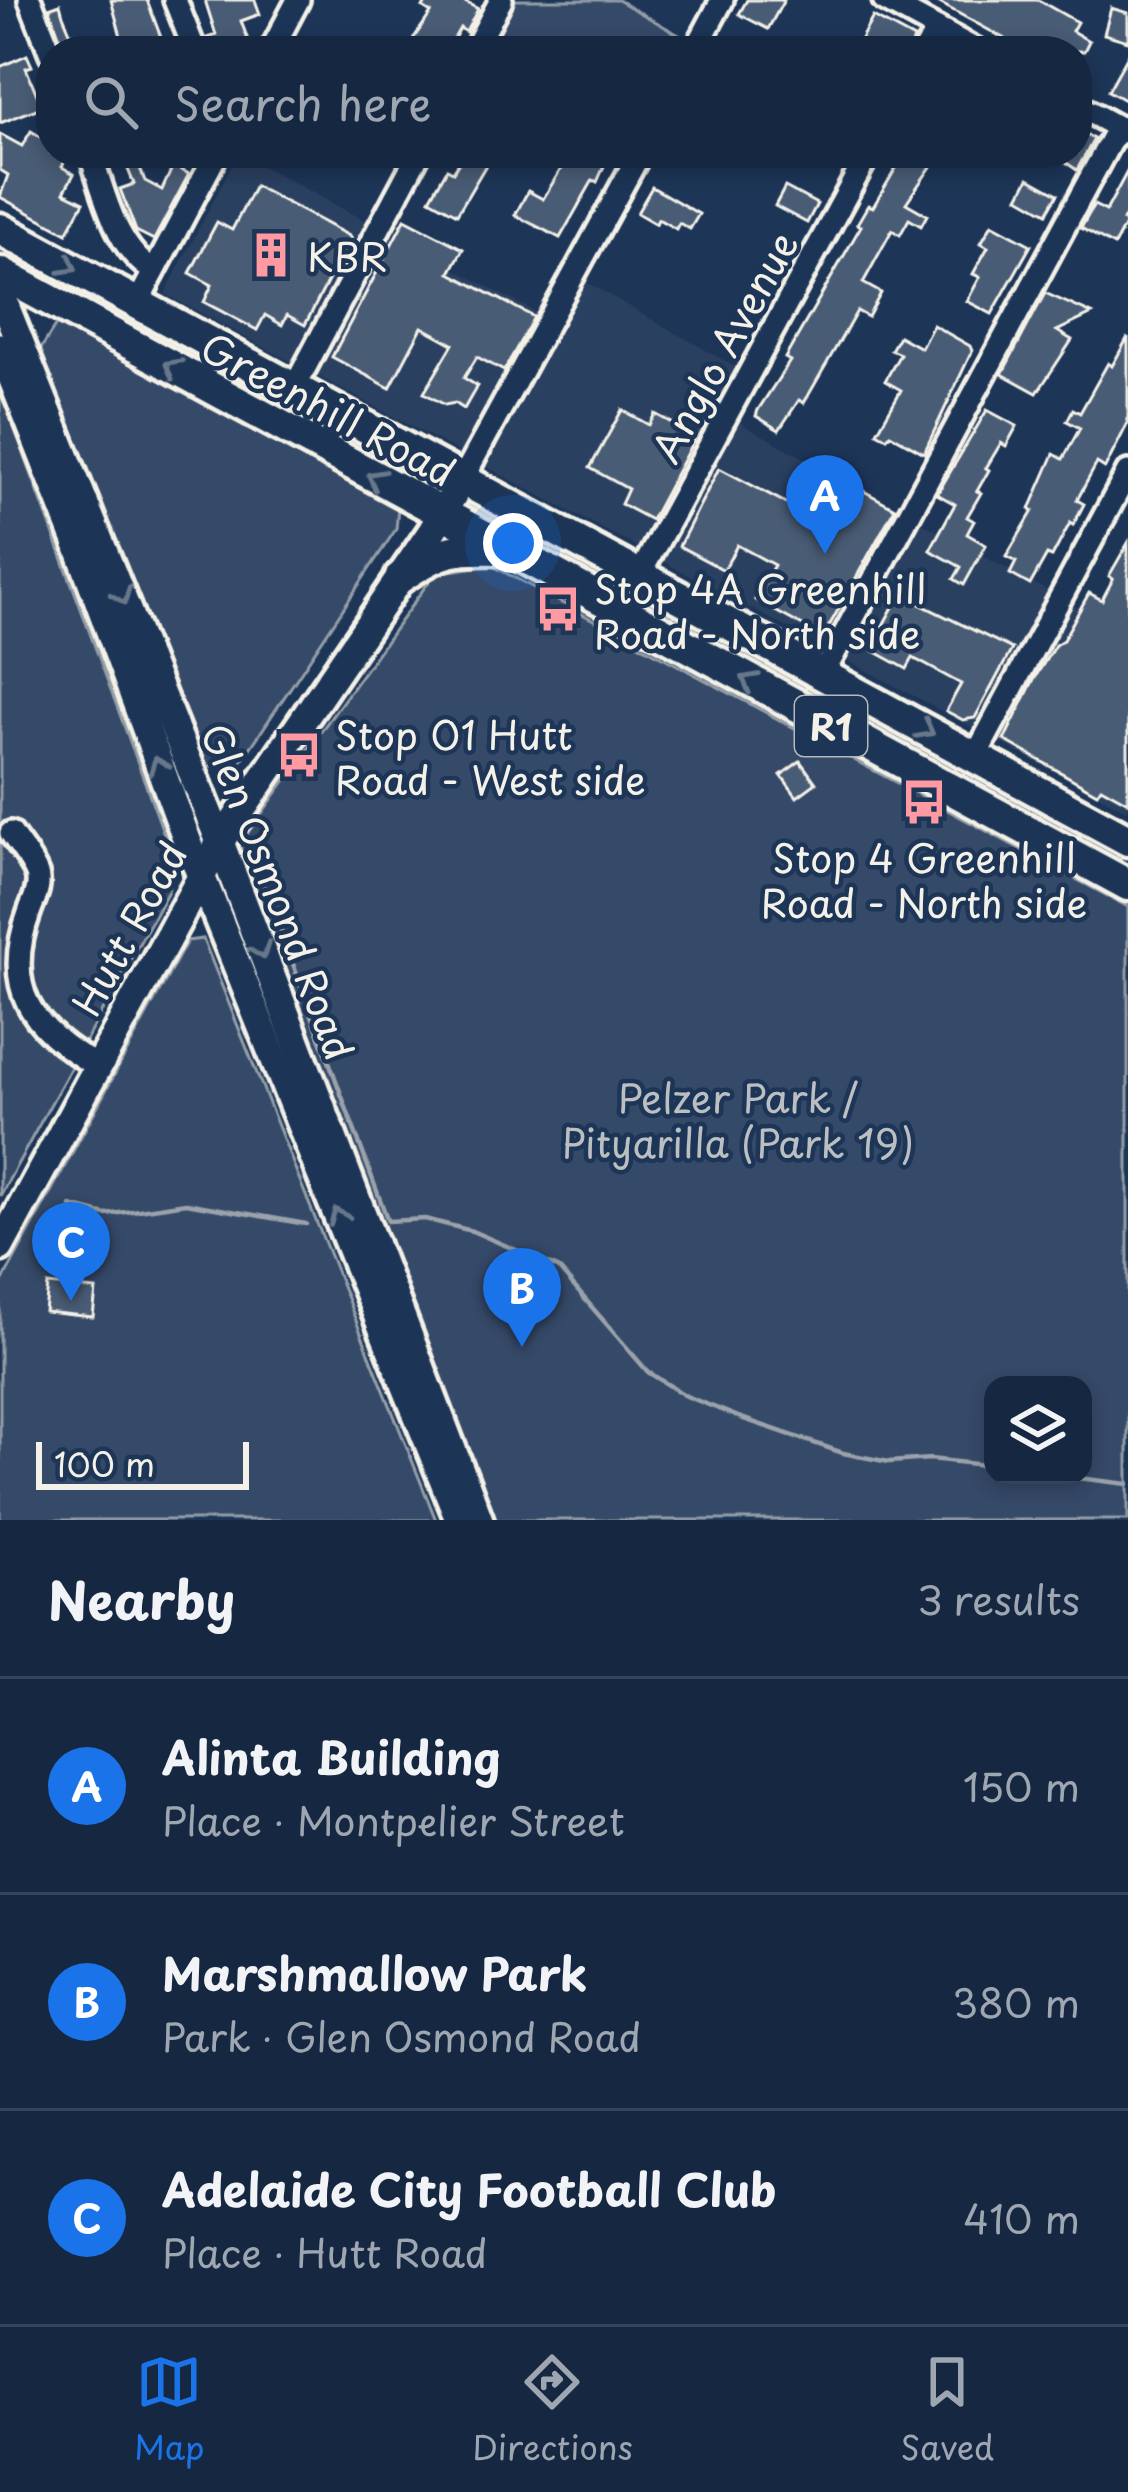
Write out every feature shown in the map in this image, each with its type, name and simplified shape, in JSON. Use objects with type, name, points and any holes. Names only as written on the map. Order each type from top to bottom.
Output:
[{"type":"highway","name":"Greenhill Road","points":[[0,229],[1120,836]]},
{"type":"highway","name":"Greenhill Road","points":[[0,273],[1120,880]]},
{"type":"highway","points":[[275,424],[294,388]]},
{"type":"highway","points":[[552,573],[554,550],[566,534]]},
{"type":"highway","points":[[401,577],[436,554],[460,548],[508,549]]},
{"type":"highway","points":[[846,734],[847,711],[864,697]]},
{"type":"highway","points":[[1051,844],[1064,831],[1054,800]]},
{"type":"highway","points":[[1120,836],[1100,836],[1092,848],[1120,880]]},
{"type":"main road","name":"Glen Osmond Road","points":[[0,293],[220,842],[459,1520]]},
{"type":"main road","name":"Glen Osmond Road","points":[[0,347],[200,874],[479,1520]]},
{"type":"main road","name":"Hutt Road","points":[[0,1247],[200,874],[463,478]]},
{"type":"street","points":[[30,0],[44,36]]},
{"type":"street","points":[[175,0],[189,36]]},
{"type":"street","points":[[279,36],[298,0]]},
{"type":"street","points":[[482,36],[501,0]]},
{"type":"street","points":[[703,36],[722,0]]},
{"type":"street","points":[[884,0],[950,36]]},
{"type":"street","points":[[933,36],[937,29]]},
{"type":"street","points":[[823,674],[1123,130],[1092,113]]},
{"type":"street","points":[[96,168],[127,248],[154,272]]},
{"type":"street","points":[[138,302],[209,168]]},
{"type":"street","points":[[294,388],[411,168]]},
{"type":"street","points":[[463,478],[632,168]]},
{"type":"street","name":"Anglo Avenue","points":[[640,574],[861,168]]},
{"type":"street","points":[[975,757],[1128,472]]},
{"type":"street","points":[[11,833],[37,874],[38,887],[20,956],[26,1005],[62,1047],[97,1066]]},
{"type":"shaded area","points":[[230,168],[266,168],[554,322],[579,278],[755,378],[733,419],[1128,635],[1128,811],[165,294]]},
{"type":"green space","points":[[514,0],[618,0],[681,36],[493,36]]},
{"type":"green space","points":[[57,323],[398,507],[396,529],[239,765],[207,766],[39,352]]},
{"type":"green space","points":[[0,389],[174,861],[168,891],[0,1196]]},
{"type":"green space","name":"Pelzer Park / Pityarilla (Park 19)","points":[[491,565],[1128,907],[1128,1520],[494,1520],[239,845],[435,573]]},
{"type":"green space","points":[[203,939],[436,1520],[0,1520],[0,1286],[187,941]]},
{"type":"building","points":[[111,0],[147,0],[160,36],[121,36]]},
{"type":"building","points":[[205,0],[255,0],[260,14],[241,21],[246,36],[216,35]]},
{"type":"building","points":[[427,0],[461,0],[478,9],[466,32],[460,28],[455,36],[415,36],[431,13],[423,8]]},
{"type":"building","points":[[747,0],[784,0],[768,29],[739,14]]},
{"type":"building","points":[[934,0],[1038,0],[1077,22],[1072,31],[1080,36],[1000,36]]},
{"type":"building","points":[[60,4],[72,36],[59,36],[49,8]]},
{"type":"building","points":[[1111,8],[1128,13],[1128,41],[1104,34]]},
{"type":"building","points":[[873,17],[908,36],[862,36]]},
{"type":"building","points":[[27,55],[36,109],[0,123],[0,67]]},
{"type":"building","points":[[1128,55],[1128,102],[1108,91]]},
{"type":"building","points":[[31,131],[36,134],[36,168],[64,168],[74,174],[64,192],[84,202],[67,233],[0,197],[8,175],[0,170],[0,134],[22,146]]},
{"type":"building","points":[[127,168],[140,168],[145,181],[162,190],[172,168],[189,174],[154,240],[136,231],[120,189],[134,184]]},
{"type":"building","points":[[456,168],[484,168],[457,214],[430,199],[447,169],[453,172]]},
{"type":"building","points":[[603,168],[560,238],[515,215],[528,191],[543,199],[561,169]]},
{"type":"building","points":[[896,168],[930,168],[906,203],[927,215],[921,226],[909,219],[900,235],[892,230],[863,283],[881,293],[868,317],[857,311],[804,403],[799,400],[779,430],[756,416],[758,410],[790,361],[785,358],[861,226],[857,224],[868,205],[873,207]]},
{"type":"building","points":[[1128,170],[1126,223],[1114,246],[1081,228],[1094,205],[1106,211]]},
{"type":"building","points":[[1029,178],[1058,194],[1047,213],[1019,197]]},
{"type":"building","name":"KBR","points":[[255,186],[351,237],[305,325],[287,315],[282,325],[265,315],[257,330],[204,302],[212,285],[190,273],[217,222],[232,230]]},
{"type":"building","points":[[652,187],[699,214],[690,229],[679,223],[676,229],[658,219],[656,224],[637,213]]},
{"type":"building","points":[[785,187],[817,204],[807,223],[775,206]]},
{"type":"building","points":[[405,219],[463,249],[450,273],[534,317],[504,371],[477,357],[464,378],[477,386],[464,409],[424,393],[453,344],[422,327],[390,388],[332,357]]},
{"type":"building","points":[[992,224],[1031,245],[992,314],[967,301],[980,277],[973,274],[988,247],[981,243]]},
{"type":"building","points":[[1045,293],[1092,314],[1057,331],[1072,340],[1037,393],[1002,374]]},
{"type":"building","points":[[933,325],[972,351],[924,453],[877,432],[901,390],[885,381],[900,354],[891,350],[899,336],[921,348]]},
{"type":"building","points":[[1128,337],[1128,423],[1105,468],[1097,463],[1077,500],[1084,504],[1073,525],[1070,523],[1052,557],[1047,555],[1030,585],[1010,574],[1016,562],[1006,557],[1033,511],[1054,454],[1063,459],[1080,428],[1067,421],[1073,409],[1080,413]]},
{"type":"building","points":[[622,410],[649,425],[655,414],[696,436],[651,520],[621,504],[628,489],[590,468]]},
{"type":"building","points":[[987,410],[1017,426],[986,468],[977,491],[981,493],[967,517],[974,521],[967,534],[986,545],[964,585],[954,579],[961,567],[930,550],[955,504],[937,494]]},
{"type":"building","points":[[719,468],[803,512],[825,470],[895,508],[823,637],[755,600],[774,565],[737,545],[724,570],[679,546]]},
{"type":"building","points":[[1128,543],[1128,802],[1101,787],[1097,793],[1004,740],[1034,679],[1089,593],[1102,600]]},
{"type":"building","points":[[884,592],[898,599],[901,595],[1012,649],[975,718],[963,720],[946,711],[961,684],[913,658],[907,669],[874,651],[893,607],[882,596]]},
{"type":"building","points":[[800,761],[816,783],[797,797],[781,775]]},
{"type":"building","points":[[48,1285],[96,1290],[93,1317],[45,1312]]},
{"type":"waterway","points":[[248,842],[388,1221],[425,1219],[472,1231],[558,1268],[648,1372],[686,1396],[843,1453],[889,1462],[930,1459],[984,1465]]},
{"type":"waterway","points":[[71,1206],[106,1215],[186,1203],[306,1224]]},
{"type":"waterway","points":[[1092,1480],[1128,1484]]},
{"type":"place","name":"KBR","points":[[271,255]]},
{"type":"place","name":"Alinta Building","points":[[825,554]]},
{"type":"place","name":"Stop 4A Greenhill Road - North side","points":[[558,609]]},
{"type":"place","name":"Stop O1 Hutt Road - West side","points":[[299,755]]},
{"type":"place","name":"Stop 4 Greenhill Road - North side","points":[[924,802]]},
{"type":"place","name":"Adelaide City Football Club","points":[[71,1301]]},
{"type":"place","name":"Marshmallow Park","points":[[522,1347]]}]
